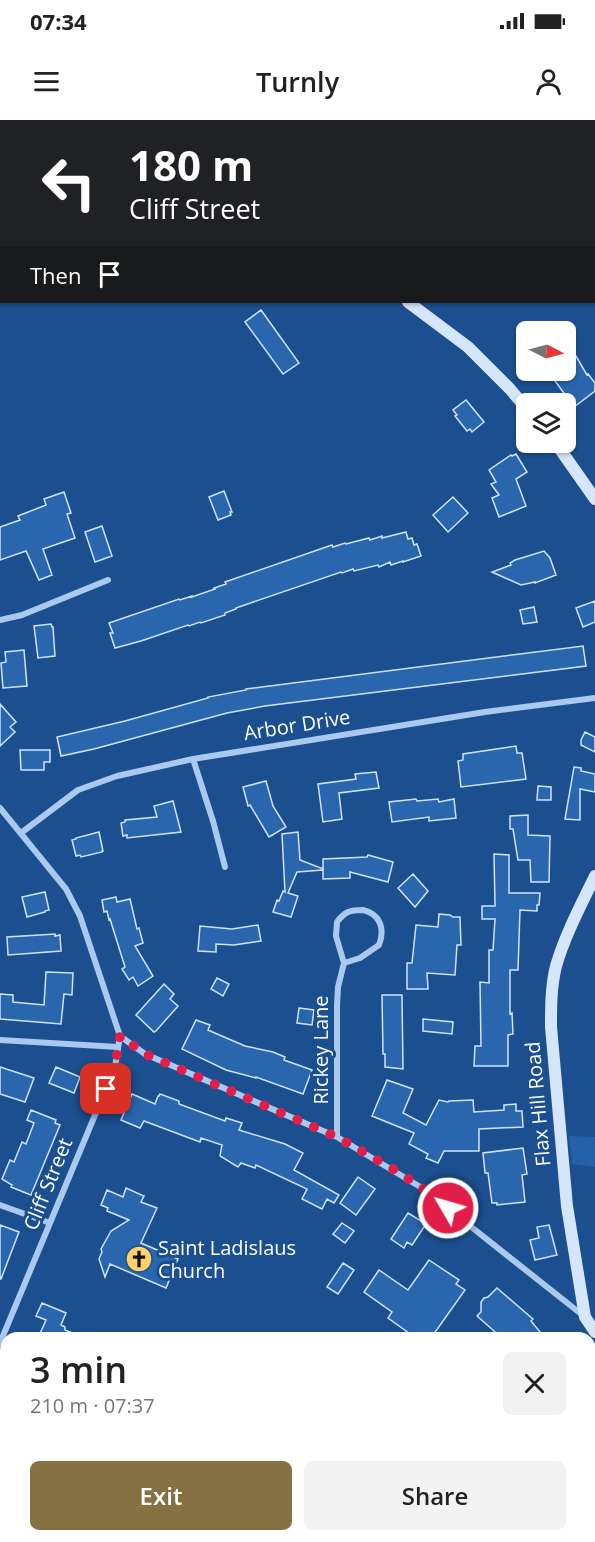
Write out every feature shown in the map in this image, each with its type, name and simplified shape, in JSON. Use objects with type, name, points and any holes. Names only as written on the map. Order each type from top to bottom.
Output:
[{"type":"main road","points":[[409,303],[468,347],[516,396]]},
{"type":"main road","points":[[563,453],[595,499]]},
{"type":"main road","name":"Flax Hill Road","points":[[595,876],[564,940],[551,999],[550,1027],[567,1206],[585,1317],[595,1332]]},
{"type":"street","points":[[0,620],[22,615],[108,580]]},
{"type":"street","name":"Arbor Drive","points":[[21,833],[78,790],[117,776],[193,759],[485,712],[595,698]]},
{"type":"street","points":[[193,759],[225,867]]},
{"type":"street","points":[[0,808],[66,888],[80,916],[120,1036],[145,1054],[337,1137],[422,1188],[585,1317]]},
{"type":"street","name":"Rickey Lane","points":[[337,1137],[337,1006],[338,987],[344,963],[336,936],[337,922],[348,912],[355,910],[370,912],[381,923],[379,945],[360,958],[344,963]]},
{"type":"street","name":"Cliff Street","points":[[5,1332],[115,1067],[120,1036]]},
{"type":"street","points":[[0,1040],[118,1047]]},
{"type":"street","points":[[0,1204],[50,1223]]},
{"type":"shaded area","points":[[569,1136],[595,1137],[595,1167],[572,1164]]},
{"type":"building","points":[[261,310],[299,363],[283,374],[245,322]]},
{"type":"building","points":[[576,356],[587,375],[595,383],[595,391],[576,405],[576,393],[564,393],[555,381],[576,381]]},
{"type":"building","points":[[466,400],[484,422],[472,432],[470,429],[467,431],[453,410]]},
{"type":"building","points":[[516,454],[527,472],[516,479],[526,506],[499,517],[492,498],[499,495],[491,484],[496,482],[489,470]]},
{"type":"building","points":[[224,491],[232,512],[230,512],[231,515],[218,520],[209,497]]},
{"type":"building","points":[[64,492],[71,513],[67,514],[75,538],[43,549],[52,575],[39,580],[26,551],[0,560],[0,527],[20,520],[18,516],[46,505],[44,499]]},
{"type":"building","points":[[453,497],[468,513],[448,532],[433,515]]},
{"type":"building","points":[[102,526],[112,556],[95,562],[85,532]]},
{"type":"building","points":[[406,532],[408,539],[412,538],[414,545],[417,544],[421,556],[391,565],[390,562],[379,567],[378,565],[341,572],[236,608],[225,615],[115,648],[109,623],[215,589],[226,584],[225,582],[332,545],[333,547]]},
{"type":"building","points":[[544,551],[550,558],[556,575],[535,583],[521,585],[492,572],[511,565],[510,563],[515,560]]},
{"type":"building","points":[[595,601],[595,622],[583,627],[576,608]]},
{"type":"building","points":[[534,607],[537,622],[523,624],[520,610]]},
{"type":"building","points":[[51,624],[55,656],[38,658],[34,626]]},
{"type":"building","points":[[583,646],[586,666],[265,706],[227,713],[61,756],[57,737],[246,689]]},
{"type":"building","points":[[24,650],[27,686],[3,688],[1,663],[6,662],[5,652]]},
{"type":"building","points":[[0,704],[16,722],[10,727],[15,732],[0,746]]},
{"type":"building","points":[[585,732],[595,737],[595,752],[581,745]]},
{"type":"building","points":[[516,746],[517,753],[522,753],[526,779],[461,787],[458,761],[463,760],[463,754]]},
{"type":"building","points":[[20,750],[50,750],[50,762],[44,762],[44,770],[21,770]]},
{"type":"building","points":[[574,767],[595,774],[595,792],[580,789],[580,820],[565,819]]},
{"type":"building","points":[[376,772],[379,788],[339,793],[342,819],[323,822],[318,784],[356,779],[355,774]]},
{"type":"building","points":[[266,781],[273,806],[286,827],[269,837],[250,805],[248,806],[243,787]]},
{"type":"building","points":[[538,786],[551,787],[551,800],[537,800]]},
{"type":"building","points":[[416,799],[417,801],[438,799],[439,802],[454,799],[456,818],[429,821],[429,817],[392,822],[389,802]]},
{"type":"building","points":[[173,801],[181,832],[127,838],[127,835],[123,836],[121,823],[125,820],[157,817],[154,806]]},
{"type":"building","points":[[528,815],[528,835],[550,836],[549,882],[531,882],[530,860],[518,860],[513,829],[510,829],[510,816]]},
{"type":"building","points":[[99,832],[103,851],[81,857],[76,856],[72,840]]},
{"type":"building","points":[[298,832],[300,860],[323,869],[323,859],[367,857],[368,855],[393,862],[388,882],[350,872],[350,878],[323,879],[323,870],[297,872],[288,893],[298,896],[291,917],[273,912],[277,900],[279,901],[283,891],[285,892],[282,834]]},
{"type":"building","points":[[494,854],[509,855],[509,893],[540,893],[539,905],[537,905],[537,911],[520,910],[518,970],[510,970],[510,1014],[512,1013],[513,1034],[508,1035],[508,1066],[474,1066],[475,1046],[481,1046],[480,982],[489,983],[489,950],[493,950],[495,919],[482,919],[482,906],[495,906]]},
{"type":"building","points":[[413,874],[428,891],[415,907],[398,888]]},
{"type":"building","points":[[45,892],[49,910],[27,917],[22,897]]},
{"type":"building","points":[[116,897],[117,902],[130,899],[143,943],[135,946],[153,976],[138,986],[133,977],[129,980],[122,969],[125,967],[110,919],[107,911],[104,912],[102,900]]},
{"type":"building","points":[[439,914],[460,917],[461,945],[457,945],[455,975],[427,973],[428,989],[407,989],[407,963],[412,963],[416,925],[438,927]]},
{"type":"building","points":[[258,925],[261,941],[234,945],[216,944],[216,952],[198,951],[200,926],[232,929]]},
{"type":"building","points":[[55,934],[55,936],[60,935],[61,951],[8,955],[7,937]]},
{"type":"building","points":[[46,972],[73,973],[72,995],[64,994],[61,1024],[0,1019],[0,994],[13,995],[13,1002],[44,1005]]},
{"type":"building","points":[[217,978],[229,984],[223,996],[211,989]]},
{"type":"building","points":[[164,984],[174,994],[170,999],[178,1006],[154,1032],[136,1015]]},
{"type":"building","points":[[382,995],[402,995],[403,1069],[385,1067]]},
{"type":"building","points":[[299,1008],[314,1010],[312,1025],[297,1023]]},
{"type":"building","points":[[423,1019],[453,1022],[452,1034],[423,1031]]},
{"type":"building","points":[[196,1020],[210,1025],[208,1030],[245,1046],[273,1052],[285,1057],[284,1060],[312,1070],[303,1094],[256,1077],[226,1070],[182,1049]]},
{"type":"building","points":[[0,1067],[34,1078],[25,1102],[0,1094]]},
{"type":"building","points":[[56,1067],[80,1077],[74,1093],[49,1083]]},
{"type":"building","points":[[387,1080],[413,1089],[403,1113],[426,1125],[439,1100],[448,1102],[473,1100],[474,1112],[504,1110],[504,1105],[516,1104],[516,1111],[522,1111],[523,1127],[479,1129],[479,1151],[444,1151],[438,1163],[426,1158],[428,1154],[409,1144],[414,1133],[372,1116]]},
{"type":"building","points":[[132,1094],[155,1104],[160,1094],[179,1101],[179,1104],[225,1121],[226,1118],[242,1123],[239,1130],[285,1144],[303,1153],[294,1170],[339,1195],[334,1203],[327,1199],[322,1209],[302,1199],[307,1189],[256,1165],[255,1168],[241,1163],[238,1167],[220,1156],[222,1145],[201,1138],[200,1142],[144,1121],[140,1128],[121,1120]]},
{"type":"building","points":[[31,1110],[56,1120],[55,1123],[60,1125],[31,1195],[11,1187],[12,1185],[2,1179],[10,1160],[14,1162],[22,1142],[26,1144],[34,1123],[27,1120]]},
{"type":"building","points":[[523,1148],[527,1174],[522,1175],[525,1202],[497,1205],[497,1203],[492,1203],[483,1153]]},
{"type":"building","points":[[358,1177],[375,1189],[356,1215],[340,1203]]},
{"type":"building","points":[[126,1188],[144,1196],[141,1202],[157,1208],[141,1243],[178,1259],[166,1288],[110,1264],[105,1277],[99,1259],[101,1249],[111,1231],[129,1220],[107,1211],[108,1208],[101,1205],[107,1190],[123,1197]]},
{"type":"building","points":[[408,1213],[426,1224],[412,1245],[407,1242],[404,1248],[391,1239]]},
{"type":"building","points":[[342,1223],[354,1231],[345,1243],[333,1234]]},
{"type":"building","points":[[0,1225],[19,1232],[1,1279],[0,1279]]},
{"type":"building","points":[[549,1225],[557,1255],[535,1260],[530,1240],[539,1238],[537,1227]]},
{"type":"building","points":[[429,1260],[459,1280],[456,1284],[465,1290],[435,1332],[408,1332],[388,1318],[392,1312],[364,1292],[379,1270],[408,1290]]},
{"type":"building","points":[[343,1263],[354,1270],[338,1294],[327,1287]]},
{"type":"building","points":[[497,1288],[533,1319],[531,1321],[540,1332],[495,1332],[477,1316],[481,1312],[481,1302]]},
{"type":"building","points":[[42,1303],[66,1313],[61,1325],[70,1332],[41,1332],[46,1320],[36,1316]]},
{"type":"place","name":"Saint Ladislaus Church","points":[[139,1259]]},
{"type":"route","points":[[106,1089],[115,1067],[120,1036],[145,1054],[337,1137],[398,1172],[448,1208]]}]
